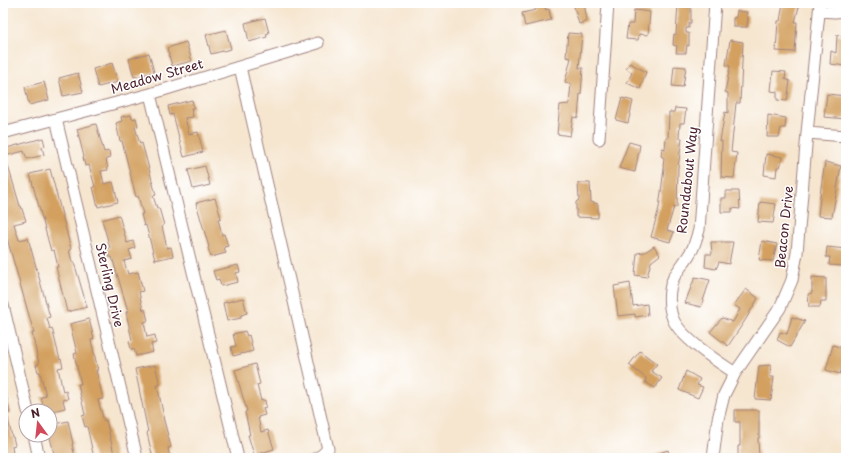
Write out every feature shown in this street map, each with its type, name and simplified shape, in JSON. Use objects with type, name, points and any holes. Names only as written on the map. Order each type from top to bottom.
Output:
[{"type":"street","points":[[599,139],[608,3]]},
{"type":"street","name":"Roundabout Way","points":[[715,3],[699,230],[693,248],[674,277],[670,290],[669,304],[673,319],[681,331],[694,343],[735,373]]},
{"type":"street","points":[[820,7],[834,12],[846,11]]},
{"type":"street","name":"Beacon Drive","points":[[713,458],[718,419],[724,395],[735,373],[780,308],[792,280],[797,253],[807,133],[820,7]]},
{"type":"street","name":"Meadow Street","points":[[3,133],[150,94],[318,43]]},
{"type":"street","points":[[240,67],[328,449],[316,458]]},
{"type":"street","points":[[150,94],[238,458]]},
{"type":"street","name":"Sterling Drive","points":[[56,119],[136,458]]},
{"type":"street","points":[[807,133],[846,136]]},
{"type":"street","points":[[3,305],[26,403]]},
{"type":"street","points":[[36,443],[39,458]]},
{"type":"path","points":[[846,396],[842,413],[846,430]]},
{"type":"building","points":[[573,3],[584,3],[587,21],[579,24]]},
{"type":"building","points":[[678,3],[691,3],[691,23],[689,23],[689,28],[686,28],[686,33],[689,33],[689,46],[687,45],[686,53],[676,53],[677,46],[673,45],[674,34],[676,35]]},
{"type":"building","points":[[783,3],[800,3],[795,22],[797,22],[795,52],[776,51],[778,21],[780,21]]},
{"type":"building","points":[[544,4],[546,10],[549,9],[551,20],[525,26],[522,13],[536,10],[535,6]]},
{"type":"building","points":[[634,10],[650,12],[648,35],[639,34],[638,40],[626,39],[628,24],[633,24]]},
{"type":"building","points":[[737,11],[747,12],[747,27],[733,27],[733,18],[736,17]]},
{"type":"building","points":[[265,18],[269,33],[266,34],[267,37],[249,42],[245,23]]},
{"type":"building","points":[[226,30],[231,49],[211,54],[206,35]]},
{"type":"building","points":[[568,33],[582,34],[579,68],[583,68],[578,118],[573,117],[570,136],[557,134],[560,105],[569,104],[571,84],[565,82],[571,58],[566,57]]},
{"type":"building","points":[[837,35],[846,37],[846,66],[830,64],[831,51],[836,53]]},
{"type":"building","points":[[730,40],[743,42],[740,103],[736,103],[731,152],[737,153],[734,178],[721,177],[722,141],[720,141],[725,112],[728,113],[728,93],[725,92],[730,66],[726,65]]},
{"type":"building","points":[[186,42],[192,61],[172,66],[167,48]]},
{"type":"building","points":[[149,53],[154,72],[134,77],[129,59]]},
{"type":"building","points":[[112,63],[118,82],[98,87],[93,69]]},
{"type":"building","points":[[630,63],[646,72],[640,89],[627,83],[632,73],[626,68]]},
{"type":"building","points":[[674,66],[686,67],[683,87],[672,86]]},
{"type":"building","points":[[773,71],[786,72],[785,79],[790,81],[787,101],[777,100],[777,92],[771,91]]},
{"type":"building","points":[[78,73],[83,92],[63,96],[59,78]]},
{"type":"building","points":[[44,82],[49,100],[29,105],[25,87]]},
{"type":"building","points":[[827,94],[846,96],[846,119],[824,117]]},
{"type":"building","points":[[622,98],[633,101],[628,123],[616,120]]},
{"type":"building","points":[[192,100],[194,108],[191,108],[193,117],[185,118],[189,134],[198,132],[203,152],[184,157],[173,114],[170,115],[168,106]]},
{"type":"building","points":[[675,108],[686,109],[684,123],[680,123],[679,138],[682,138],[678,168],[677,207],[674,207],[667,230],[674,232],[670,242],[651,237],[659,208],[664,168],[664,158],[661,156],[662,148],[665,149],[666,138],[668,138],[669,112],[674,112]]},
{"type":"building","points":[[131,115],[132,119],[136,118],[138,126],[135,127],[140,144],[142,143],[156,195],[153,196],[157,208],[159,208],[164,225],[162,226],[167,248],[171,247],[173,256],[155,260],[146,225],[144,226],[141,214],[143,214],[138,196],[136,197],[116,123],[122,121],[121,117]]},
{"type":"building","points":[[768,115],[786,118],[785,128],[781,128],[779,137],[767,137]]},
{"type":"building","points":[[96,124],[104,152],[109,151],[110,158],[106,159],[108,170],[101,171],[104,184],[113,182],[118,202],[98,207],[93,187],[95,187],[89,165],[85,166],[77,129]]},
{"type":"building","points":[[43,138],[45,146],[42,147],[44,155],[27,159],[24,151],[5,156],[26,221],[14,224],[19,240],[28,238],[50,317],[47,318],[50,329],[52,328],[63,367],[58,368],[63,392],[66,391],[68,399],[63,400],[65,408],[58,410],[58,403],[42,403],[41,397],[46,396],[40,372],[38,372],[36,365],[39,364],[32,333],[34,333],[3,224],[3,149]]},
{"type":"building","points":[[629,142],[640,145],[635,172],[619,168]]},
{"type":"building","points":[[766,154],[783,157],[780,167],[777,167],[776,177],[764,175]]},
{"type":"building","points":[[825,162],[841,166],[832,217],[818,216]]},
{"type":"building","points":[[205,166],[210,185],[193,189],[188,170]]},
{"type":"building","points":[[50,169],[71,249],[69,250],[72,262],[74,262],[87,307],[67,312],[56,267],[58,267],[54,250],[51,251],[30,174]]},
{"type":"building","points":[[578,183],[590,183],[591,202],[598,204],[598,218],[576,217],[576,202],[579,200]]},
{"type":"building","points":[[726,191],[739,191],[740,209],[732,208],[732,212],[721,212],[721,198],[726,198]]},
{"type":"building","points":[[215,198],[221,218],[218,219],[222,235],[224,234],[228,246],[224,247],[226,253],[211,257],[196,203]]},
{"type":"building","points":[[760,202],[776,204],[773,223],[758,222]]},
{"type":"building","points":[[119,215],[127,243],[133,241],[135,248],[129,250],[132,259],[124,261],[128,274],[138,272],[143,291],[139,292],[143,310],[145,309],[148,321],[144,322],[147,337],[155,335],[156,343],[151,344],[153,352],[136,356],[134,349],[131,349],[129,341],[132,340],[126,312],[128,311],[112,257],[109,257],[107,249],[110,248],[102,220]]},
{"type":"building","points":[[762,241],[777,244],[773,261],[759,260]]},
{"type":"building","points":[[711,242],[733,242],[729,264],[719,262],[716,269],[705,267],[706,254],[712,254]]},
{"type":"building","points":[[654,246],[660,255],[651,262],[647,277],[635,275],[637,253],[645,252]]},
{"type":"building","points":[[827,247],[846,249],[844,266],[829,265],[830,257],[826,257]]},
{"type":"building","points":[[238,265],[240,272],[236,273],[238,282],[221,286],[219,279],[216,280],[213,271]]},
{"type":"building","points":[[695,277],[710,280],[701,307],[685,303]]},
{"type":"building","points":[[812,277],[826,278],[826,301],[821,301],[820,307],[809,307],[808,294],[812,293]]},
{"type":"building","points":[[630,283],[633,306],[647,304],[648,315],[635,317],[635,314],[618,316],[614,286]]},
{"type":"building","points":[[746,289],[758,298],[728,346],[710,332],[722,318],[733,322],[740,309],[734,305]]},
{"type":"building","points":[[243,298],[247,313],[241,315],[241,318],[227,321],[223,303]]},
{"type":"building","points":[[792,317],[805,321],[790,347],[777,340],[780,332],[787,334]]},
{"type":"building","points":[[89,319],[94,339],[91,340],[98,370],[96,370],[103,399],[98,400],[104,421],[106,420],[115,458],[94,458],[87,426],[85,427],[82,416],[85,415],[78,384],[81,384],[74,354],[77,353],[70,324]]},
{"type":"building","points":[[245,331],[247,336],[249,335],[253,351],[233,356],[231,347],[236,346],[233,334]]},
{"type":"building","points":[[833,345],[846,349],[840,374],[826,370]]},
{"type":"building","points":[[640,351],[657,364],[651,371],[662,378],[655,388],[645,382],[646,378],[629,365]]},
{"type":"building","points":[[255,364],[260,384],[257,385],[261,401],[265,400],[266,407],[263,408],[265,415],[258,417],[261,432],[268,430],[274,449],[254,455],[248,435],[250,435],[245,412],[247,411],[235,370]]},
{"type":"building","points":[[155,365],[160,385],[157,385],[163,417],[171,447],[168,448],[170,458],[153,458],[135,369]]},
{"type":"building","points":[[771,365],[770,377],[774,377],[771,400],[755,399],[759,366]]},
{"type":"building","points":[[686,371],[700,379],[697,385],[703,387],[698,398],[679,390]]},
{"type":"building","points":[[6,394],[10,413],[7,414],[15,445],[12,446],[13,454],[3,456],[3,395]]},
{"type":"building","points":[[735,410],[759,410],[759,458],[738,457],[738,446],[740,446],[740,422],[735,422]]},
{"type":"building","points":[[68,421],[75,458],[55,458],[51,443],[58,443],[58,423]]},
{"type":"building","points":[[668,450],[670,458],[647,458],[647,457]]}]
